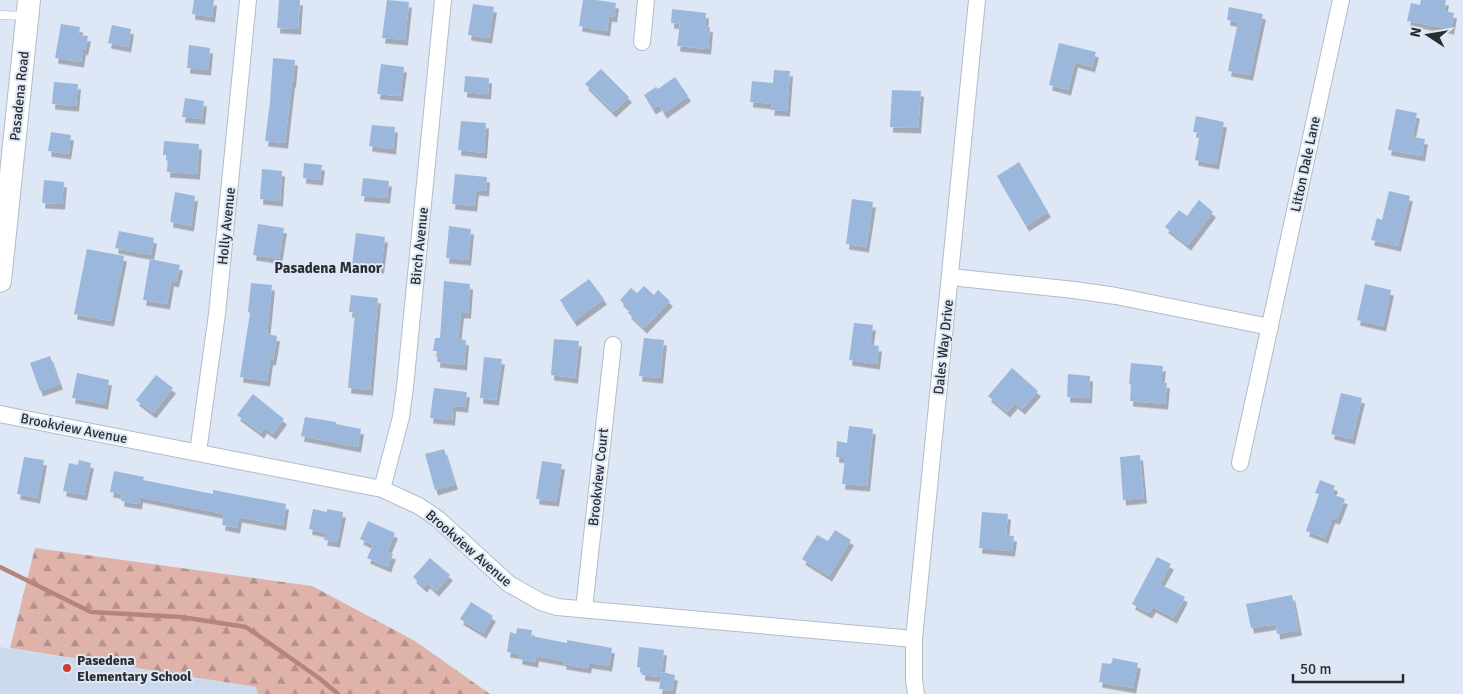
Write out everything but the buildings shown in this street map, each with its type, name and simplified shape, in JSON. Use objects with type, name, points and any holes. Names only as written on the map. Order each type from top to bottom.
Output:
[{"type":"main road","name":"Pasadena Road","points":[[0,281],[28,8]]},
{"type":"street","name":"Holly Avenue","points":[[198,452],[217,314],[248,0]]},
{"type":"street","name":"Birch Avenue","points":[[382,489],[401,417],[405,387],[443,0]]},
{"type":"street","points":[[642,42],[646,0]]},
{"type":"street","name":"Dales Way Drive","points":[[916,694],[914,639],[977,0]]},
{"type":"street","name":"Litton Dale Lane","points":[[1240,463],[1341,0]]},
{"type":"street","points":[[951,277],[1116,296],[1270,327]]},
{"type":"street","name":"Brookview Court","points":[[584,609],[613,345]]},
{"type":"street","name":"Brookview Avenue","points":[[0,414],[382,489],[419,506],[438,519],[509,584],[541,602],[557,607],[914,639]]},
{"type":"lane","points":[[0,15],[28,8]]},
{"type":"shaded area","name":"Pasedena Elementary School","points":[[0,647],[256,687],[258,694],[0,694]]},
{"type":"green space","points":[[35,548],[312,586],[415,641],[490,694],[258,694],[256,687],[10,648]]},
{"type":"waterway","points":[[0,567],[91,612],[181,617],[246,627],[319,678],[338,694]]},
{"type":"place","name":"Pasedena Elementary School","points":[[67,668]]},
{"type":"district","name":"Pasadena Manor","points":[[328,268]]}]
